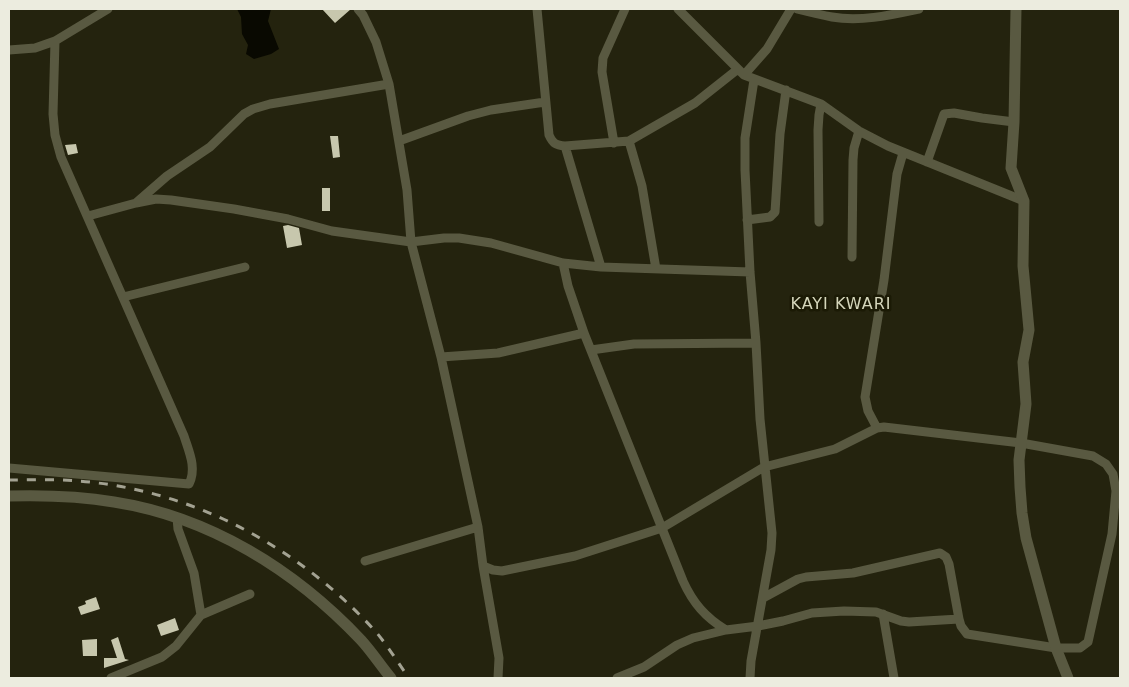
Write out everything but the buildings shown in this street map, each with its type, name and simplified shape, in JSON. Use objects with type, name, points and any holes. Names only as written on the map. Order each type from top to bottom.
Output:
[{"type":"street","points":[[9,50],[35,48],[55,41],[108,9]]},
{"type":"street","points":[[358,9],[363,15],[376,42],[389,84],[407,190],[411,242],[441,357],[478,527],[499,658],[498,678]]},
{"type":"street","points":[[537,9],[549,135],[552,142],[556,145],[565,146],[629,141],[695,103],[741,72],[766,49],[791,9]]},
{"type":"street","points":[[614,143],[602,72],[602,58],[625,9]]},
{"type":"street","points":[[678,9],[741,72],[754,80],[821,104],[859,131],[903,152],[1024,201]]},
{"type":"street","points":[[797,9],[833,18],[889,16],[919,9]]},
{"type":"street","points":[[1016,9],[1014,122],[1011,168],[1024,201],[1022,266],[1029,330],[1024,362],[1026,404],[1021,443],[1020,487],[1022,513],[1026,538],[1056,648],[1068,678]]},
{"type":"street","points":[[9,468],[189,484],[192,477],[192,460],[184,436],[61,157],[55,135],[53,114],[55,41]]},
{"type":"street","points":[[750,678],[771,550],[772,533],[760,419],[745,170],[745,138],[754,80]]},
{"type":"street","points":[[136,203],[167,176],[210,146],[244,114],[253,109],[270,104],[389,84]]},
{"type":"street","points":[[748,220],[770,217],[775,212],[780,134],[786,90]]},
{"type":"street","points":[[399,141],[468,116],[492,110],[545,102]]},
{"type":"street","points":[[819,222],[818,130],[821,104]]},
{"type":"street","points":[[927,162],[944,114],[954,113],[1014,122]]},
{"type":"street","points":[[852,257],[853,160],[859,131]]},
{"type":"street","points":[[629,141],[642,186],[656,269]]},
{"type":"street","points":[[565,146],[601,267]]},
{"type":"street","points":[[877,428],[868,411],[865,397],[884,280],[897,174],[903,152]]},
{"type":"street","points":[[88,216],[156,199],[189,202],[288,219],[332,231],[411,242],[436,238],[459,238],[491,243],[564,263],[601,267],[750,272]]},
{"type":"street","points":[[564,263],[568,286],[584,333],[690,597],[701,612],[726,630]]},
{"type":"street","points":[[122,297],[245,267]]},
{"type":"street","points":[[441,357],[498,353],[584,333]]},
{"type":"street","points":[[591,350],[634,344],[756,343]]},
{"type":"street","points":[[483,566],[502,571],[562,559],[662,528],[764,468],[835,449],[877,428],[890,426],[1021,443],[1093,456],[1106,464],[1113,474],[1116,491],[1111,541],[1088,642],[1080,648],[1056,648],[967,634],[961,626],[959,619],[949,564],[946,557],[940,553],[853,573],[806,577],[763,598]]},
{"type":"street","points":[[9,496],[48,495],[114,502],[141,507],[219,533],[256,554],[316,597],[361,640],[392,678]]},
{"type":"street","points":[[178,518],[178,529],[194,573],[201,615]]},
{"type":"street","points":[[365,561],[478,527]]},
{"type":"street","points":[[111,678],[162,657],[176,646],[201,615],[250,594]]},
{"type":"street","points":[[618,678],[644,667],[683,642],[726,630],[758,626],[812,614],[844,611],[883,614],[909,622],[959,619]]},
{"type":"street","points":[[883,614],[894,678]]},
{"type":"shaded area","points":[[237,9],[271,9],[268,21],[279,49],[271,54],[254,59],[246,54],[248,45],[242,34],[241,17]]},
{"type":"railway","points":[[9,480],[69,480],[120,486],[161,496],[202,510],[241,528],[278,549],[346,601],[376,632],[409,678]]},
{"type":"district","name":"KAYI KWARI","points":[[841,305]]}]
